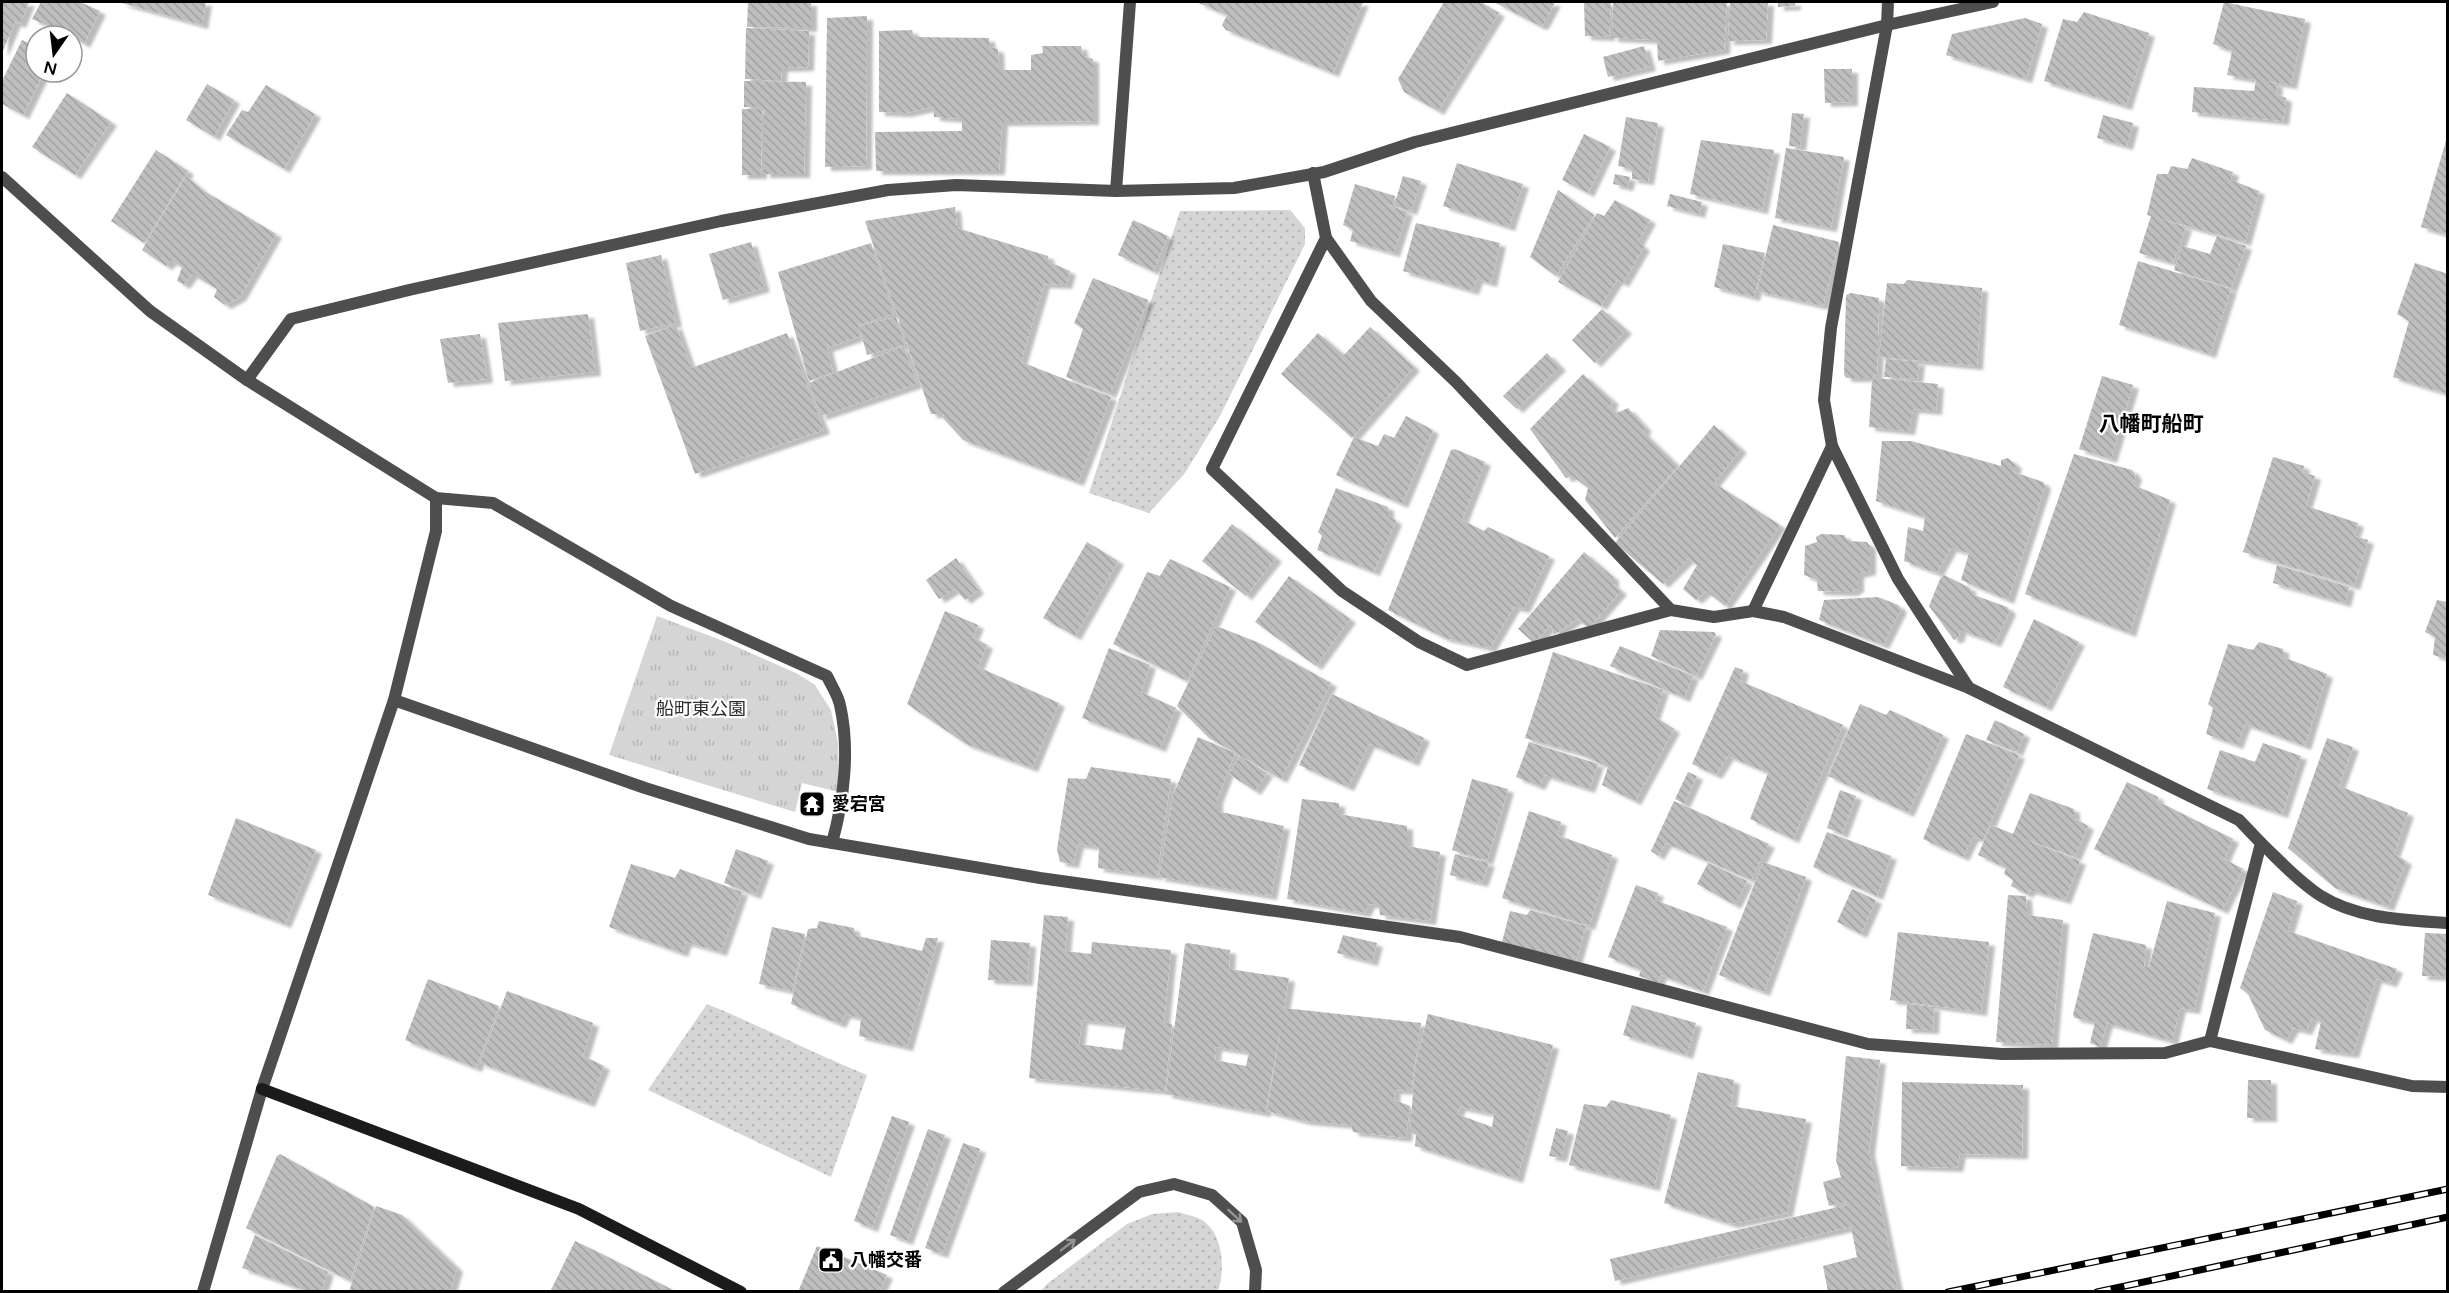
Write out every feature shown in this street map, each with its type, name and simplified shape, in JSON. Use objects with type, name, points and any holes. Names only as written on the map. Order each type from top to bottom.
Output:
[{"type":"street","points":[[1116,191],[1130,2]]},
{"type":"street","points":[[1888,2],[1887,25],[1831,328],[1824,400],[1832,447],[1898,579],[1969,688]]},
{"type":"street","points":[[247,380],[291,319],[409,290],[721,221],[888,190],[956,185],[1116,191],[1234,188],[1324,172],[1415,142],[1887,25],[1992,2]]},
{"type":"street","points":[[1313,173],[1326,238],[1371,301],[1456,382],[1671,610]]},
{"type":"street","points":[[2,177],[150,311],[247,380],[436,498],[493,503],[671,606],[827,676],[840,704],[845,740],[841,812],[832,843]]},
{"type":"street","points":[[1326,238],[1212,469],[1342,591],[1419,642],[1467,665],[1671,610],[1714,617],[1753,611],[1784,617],[1969,688],[2240,820],[2261,843],[2321,896],[2349,909],[2387,918],[2448,923]]},
{"type":"street","points":[[1753,611],[1832,447]]},
{"type":"street","points":[[203,1292],[262,1089],[394,700],[436,531],[436,498]]},
{"type":"street","points":[[394,700],[645,788],[809,839],[1040,878],[1460,937],[1868,1044],[2002,1054],[2165,1053],[2210,1041],[2412,1086],[2448,1087]]},
{"type":"street","points":[[2210,1041],[2261,843]]},
{"type":"street","points":[[262,1089],[579,1209],[741,1292]]},
{"type":"street","points":[[1004,1292],[1021,1286],[1139,1192],[1174,1184],[1212,1195],[1242,1222],[1256,1270],[1255,1292]]},
{"type":"green space","points":[[1290,210],[1305,228],[1305,244],[1220,416],[1185,473],[1149,513],[1089,493],[1180,211]]},
{"type":"green space","name":"船町東公園","points":[[657,616],[726,642],[798,674],[815,685],[831,710],[838,743],[839,792],[802,783],[795,812],[609,755]]},
{"type":"green space","points":[[707,1004],[867,1075],[831,1177],[648,1090]]},
{"type":"green space","points":[[1179,1212],[1202,1220],[1215,1234],[1222,1263],[1218,1291],[1041,1291],[1047,1284],[1127,1224],[1152,1214]]},
{"type":"building","points":[[2,2],[29,2],[20,24],[15,22],[2,53]]},
{"type":"building","points":[[41,2],[80,2],[100,11],[84,44],[84,24],[44,24],[32,19]]},
{"type":"building","points":[[118,2],[206,2],[202,25]]},
{"type":"building","points":[[748,2],[811,2],[811,28],[747,27]]},
{"type":"building","points":[[1196,2],[1363,2],[1333,73],[1226,30],[1222,25],[1227,15]]},
{"type":"building","points":[[1444,2],[1481,2],[1499,13],[1438,111],[1404,92],[1398,79]]},
{"type":"building","points":[[1494,2],[1555,2],[1543,25],[1540,26]]},
{"type":"building","points":[[1584,2],[1611,2],[1609,37],[1585,36]]},
{"type":"building","points":[[1613,2],[1727,2],[1724,50],[1658,61],[1657,40],[1612,38]]},
{"type":"building","points":[[1730,2],[1768,2],[1766,40],[1728,41]]},
{"type":"building","points":[[1778,2],[1795,2],[1795,6],[1778,7]]},
{"type":"building","points":[[2224,2],[2305,19],[2291,85],[2266,81],[2277,84],[2276,94],[2286,98],[2283,121],[2192,112],[2194,87],[2254,91],[2256,80],[2227,75],[2232,51],[2213,44]]},
{"type":"building","points":[[2084,12],[2149,33],[2126,106],[2044,81],[2063,19],[2077,22]]},
{"type":"building","points":[[867,16],[866,166],[825,167],[827,18]]},
{"type":"building","points":[[2025,18],[2042,24],[2026,79],[1946,55],[1952,34]]},
{"type":"building","points":[[746,28],[809,31],[808,67],[782,68],[781,81],[745,79]]},
{"type":"building","points":[[912,30],[914,37],[989,38],[990,47],[998,49],[999,70],[1031,70],[1031,55],[1043,53],[1042,46],[1081,46],[1083,56],[1093,59],[1093,121],[1002,122],[999,171],[876,171],[875,132],[962,131],[962,119],[934,117],[933,107],[906,113],[879,112],[879,31]]},
{"type":"building","points":[[22,40],[24,41],[24,84],[38,84],[23,115],[2,104],[2,81]]},
{"type":"building","points":[[1644,46],[1650,67],[1608,77],[1603,57]]},
{"type":"building","points":[[1824,69],[1852,69],[1852,102],[1825,103]]},
{"type":"building","points":[[744,81],[806,82],[804,174],[764,174],[764,108],[744,107]]},
{"type":"building","points":[[207,84],[234,100],[214,137],[186,120]]},
{"type":"building","points":[[266,85],[315,114],[284,169],[226,135],[242,110],[248,112]]},
{"type":"building","points":[[67,93],[111,122],[75,175],[32,147]]},
{"type":"building","points":[[742,109],[762,109],[761,175],[742,175]]},
{"type":"building","points":[[1792,113],[1804,114],[1800,147],[1789,146]]},
{"type":"building","points":[[2103,115],[2133,123],[2127,146],[2097,138]]},
{"type":"building","points":[[1626,117],[1658,123],[1648,181],[1632,179],[1632,169],[1618,166]]},
{"type":"building","points":[[1584,134],[1610,147],[1588,193],[1562,180]]},
{"type":"building","points":[[2448,137],[2448,235],[2421,227]]},
{"type":"building","points":[[1701,140],[1774,150],[1762,210],[1690,194]]},
{"type":"building","points":[[1786,148],[1844,157],[1831,228],[1775,218]]},
{"type":"building","points":[[156,150],[188,171],[144,243],[111,221]]},
{"type":"building","points":[[2192,158],[2233,172],[2231,180],[2259,191],[2245,242],[2155,217],[2186,227],[2173,263],[2139,253],[2151,216],[2147,215],[2157,174],[2168,174],[2171,166],[2187,169]]},
{"type":"building","points":[[1457,163],[1523,184],[1509,227],[1443,206]]},
{"type":"building","points":[[1615,174],[1630,177],[1627,187],[1613,184]]},
{"type":"building","points":[[186,176],[204,191],[276,234],[240,297],[225,305],[214,297],[217,289],[192,274],[184,285],[177,281],[182,267],[171,261],[166,266],[142,250]]},
{"type":"building","points":[[1403,176],[1421,181],[1411,211],[1394,206]]},
{"type":"building","points":[[1355,184],[1395,196],[1393,206],[1388,205],[1393,207],[1393,211],[1394,207],[1407,212],[1394,253],[1350,241],[1353,230],[1343,225]]},
{"type":"building","points":[[1558,190],[1594,215],[1556,276],[1530,257]]},
{"type":"building","points":[[1670,194],[1702,202],[1699,214],[1667,206]]},
{"type":"building","points":[[1615,200],[1650,220],[1638,242],[1644,247],[1623,283],[1617,280],[1601,306],[1558,282],[1597,213],[1604,216]]},
{"type":"building","points":[[955,207],[957,228],[1048,256],[1049,262],[1070,271],[1066,285],[1044,284],[1021,362],[1111,397],[1078,482],[963,440],[943,418],[944,414],[931,414],[865,221]]},
{"type":"building","points":[[1133,220],[1168,236],[1153,271],[1118,255]]},
{"type":"building","points":[[1416,223],[1500,243],[1491,283],[1477,279],[1473,291],[1403,271]]},
{"type":"building","points":[[1773,225],[1839,242],[1823,306],[1757,291]]},
{"type":"building","points":[[2217,236],[2246,246],[2231,288],[2174,270],[2182,246],[2210,254]]},
{"type":"building","points":[[751,242],[764,288],[723,300],[709,254]]},
{"type":"building","points":[[871,243],[894,314],[859,325],[858,323],[861,336],[827,348],[833,372],[809,381],[778,272]]},
{"type":"building","points":[[1723,244],[1765,253],[1754,297],[1714,287]]},
{"type":"building","points":[[661,255],[676,323],[640,331],[626,263]]},
{"type":"building","points":[[2138,261],[2231,289],[2210,354],[2119,325]]},
{"type":"building","points":[[2415,263],[2448,274],[2448,394],[2393,377],[2409,321],[2397,314]]},
{"type":"building","points":[[1093,278],[1148,300],[1110,394],[1066,377],[1083,329],[1074,323]]},
{"type":"building","points":[[1907,280],[1982,288],[1977,366],[1879,357],[1887,283],[1904,284]]},
{"type":"building","points":[[1851,293],[1879,298],[1877,374],[1872,378],[1846,378],[1844,374],[1846,295]]},
{"type":"building","points":[[1602,309],[1626,330],[1595,363],[1572,340]]},
{"type":"building","points":[[588,314],[595,372],[505,381],[498,323]]},
{"type":"building","points":[[896,317],[905,345],[867,355],[859,326]]},
{"type":"building","points":[[676,325],[691,368],[787,333],[824,430],[695,474],[645,336]]},
{"type":"building","points":[[1370,327],[1414,367],[1352,438],[1281,374],[1318,333],[1344,355]]},
{"type":"building","points":[[480,334],[487,379],[448,383],[440,339]]},
{"type":"building","points":[[904,346],[917,384],[821,416],[809,383]]},
{"type":"building","points":[[1547,353],[1560,367],[1517,409],[1503,396]]},
{"type":"building","points":[[1886,359],[1919,362],[1917,379],[1884,377]]},
{"type":"building","points":[[1583,374],[1613,401],[1610,406],[1617,413],[1628,408],[1646,428],[1643,432],[1678,466],[1615,538],[1585,500],[1588,488],[1572,476],[1566,478],[1530,429]]},
{"type":"building","points":[[2102,376],[2133,385],[2111,459],[2079,449]]},
{"type":"building","points":[[1876,378],[1938,384],[1936,411],[1913,409],[1909,431],[1869,427],[1872,380]]},
{"type":"building","points":[[1406,416],[1433,430],[1402,504],[1336,475],[1354,437],[1378,446],[1384,434],[1394,438]]},
{"type":"building","points":[[1714,425],[1741,449],[1714,483],[1780,525],[1725,606],[1706,591],[1696,600],[1683,589],[1697,565],[1688,559],[1663,584],[1615,543]]},
{"type":"building","points":[[1882,441],[1911,441],[2001,466],[2001,460],[2008,458],[2016,465],[2014,472],[2043,482],[2045,486],[2008,600],[1961,580],[1969,553],[1951,548],[1937,573],[1904,561],[1908,527],[1923,531],[1925,517],[1876,501]]},
{"type":"building","points":[[1455,449],[1485,462],[1462,520],[1484,531],[1488,527],[1549,556],[1524,609],[1514,607],[1490,648],[1445,638],[1388,610],[1451,450]]},
{"type":"building","points":[[2074,454],[2132,470],[2136,476],[2133,485],[2170,500],[2130,633],[2025,594]]},
{"type":"building","points":[[2273,457],[2304,466],[2303,472],[2315,476],[2306,506],[2358,523],[2354,536],[2368,540],[2354,586],[2243,552]]},
{"type":"building","points":[[1336,488],[1388,507],[1388,515],[1396,521],[1374,572],[1317,550],[1322,536],[1318,532]]},
{"type":"building","points":[[1232,524],[1276,558],[1246,596],[1202,561]]},
{"type":"building","points":[[1821,534],[1844,535],[1848,541],[1867,542],[1870,546],[1870,571],[1858,574],[1858,588],[1852,592],[1818,591],[1817,580],[1804,575],[1805,546],[1817,542],[1816,537]]},
{"type":"building","points":[[1087,542],[1118,561],[1075,636],[1043,618]]},
{"type":"building","points":[[1584,552],[1613,577],[1613,584],[1621,591],[1589,628],[1577,619],[1554,635],[1551,625],[1534,643],[1518,629]]},
{"type":"building","points":[[956,558],[978,590],[965,600],[955,589],[939,599],[926,580]]},
{"type":"building","points":[[1170,559],[1230,587],[1187,681],[1113,644],[1147,572],[1160,576]]},
{"type":"building","points":[[2277,565],[2349,587],[2345,603],[2273,583]]},
{"type":"building","points":[[1944,575],[1970,588],[1971,594],[2007,607],[2010,611],[1995,643],[1960,630],[1959,637],[1954,640],[1929,606],[1940,579]]},
{"type":"building","points":[[1289,576],[1350,619],[1316,666],[1255,622]]},
{"type":"building","points":[[1878,597],[1898,605],[1901,609],[1883,645],[1819,620],[1824,600]]},
{"type":"building","points":[[2437,600],[2448,602],[2448,659],[2433,655],[2435,637],[2425,632]]},
{"type":"building","points":[[945,611],[978,625],[973,637],[987,645],[978,667],[1059,703],[1032,768],[966,744],[907,704]]},
{"type":"building","points":[[2034,619],[2079,642],[2046,707],[2003,687]]},
{"type":"building","points":[[1216,626],[1257,642],[1331,683],[1281,779],[1209,738],[1177,706]]},
{"type":"building","points":[[1660,630],[1714,632],[1716,634],[1696,676],[1651,656]]},
{"type":"building","points":[[2259,642],[2283,649],[2283,657],[2327,674],[2305,746],[2245,724],[2237,745],[2206,734],[2213,708],[2208,704],[2228,644],[2253,650]]},
{"type":"building","points":[[1620,646],[1693,676],[1684,698],[1610,666]]},
{"type":"building","points":[[1109,648],[1150,665],[1141,692],[1176,708],[1160,748],[1082,718]]},
{"type":"building","points":[[1553,652],[1663,690],[1654,716],[1674,729],[1635,801],[1602,785],[1608,767],[1578,753],[1525,738]]},
{"type":"building","points":[[1735,667],[1743,670],[1740,681],[1843,725],[1793,839],[1750,819],[1768,773],[1728,756],[1716,775],[1692,764]]},
{"type":"building","points":[[1332,694],[1424,738],[1413,762],[1369,744],[1348,787],[1299,765]]},
{"type":"building","points":[[1860,704],[1886,715],[1890,710],[1943,735],[1908,813],[1828,776]]},
{"type":"building","points":[[1995,720],[2024,734],[2017,752],[1986,740]]},
{"type":"building","points":[[1966,734],[2019,755],[1983,840],[1973,837],[1963,857],[1923,839]]},
{"type":"building","points":[[1198,737],[1235,753],[1217,800],[1217,811],[1284,826],[1271,896],[1159,877],[1173,795]]},
{"type":"building","points":[[2327,738],[2353,747],[2339,786],[2408,813],[2394,854],[2406,861],[2388,907],[2335,888],[2288,848]]},
{"type":"building","points":[[1529,742],[1598,764],[1589,789],[1545,775],[1539,786],[1516,777]]},
{"type":"building","points":[[2263,743],[2301,756],[2282,814],[2207,789],[2220,750],[2255,762]]},
{"type":"building","points":[[1240,756],[1267,773],[1255,791],[1229,774]]},
{"type":"building","points":[[1091,767],[1171,779],[1157,876],[1098,868],[1099,847],[1078,844],[1073,864],[1060,862],[1057,849],[1068,778],[1086,779]]},
{"type":"building","points":[[1688,772],[1697,776],[1684,804],[1675,799]]},
{"type":"building","points":[[1472,779],[1508,789],[1487,861],[1452,850]]},
{"type":"building","points":[[2127,782],[2158,797],[2157,801],[2233,839],[2224,859],[2243,869],[2222,910],[2094,849]]},
{"type":"building","points":[[1840,790],[1856,796],[1842,834],[1827,828]]},
{"type":"building","points":[[2030,793],[2074,809],[2074,818],[2088,826],[2075,857],[2019,837],[2080,861],[2065,900],[2030,890],[2027,894],[2011,886],[2013,880],[2004,874],[2006,868],[1978,855],[1991,825],[2013,834]]},
{"type":"building","points":[[1302,799],[1339,803],[1339,814],[1407,826],[1407,846],[1440,852],[1430,921],[1380,915],[1379,905],[1369,904],[1365,913],[1287,899]]},
{"type":"building","points":[[1674,801],[1769,844],[1751,880],[1666,843],[1658,856],[1651,851]]},
{"type":"building","points":[[1529,811],[1561,822],[1557,835],[1612,855],[1589,926],[1502,898]]},
{"type":"building","points":[[236,818],[316,850],[285,924],[208,895]]},
{"type":"building","points":[[1827,832],[1891,856],[1877,896],[1813,867]]},
{"type":"building","points":[[736,849],[768,861],[755,895],[724,883]]},
{"type":"building","points":[[1455,854],[1489,863],[1482,883],[1450,875]]},
{"type":"building","points":[[1763,862],[1806,877],[1764,992],[1719,975]]},
{"type":"building","points":[[1708,863],[1747,881],[1735,905],[1697,884]]},
{"type":"building","points":[[631,864],[675,878],[680,869],[742,892],[721,952],[686,942],[682,953],[609,927]]},
{"type":"building","points":[[1636,885],[1658,893],[1655,900],[1727,927],[1703,991],[1661,975],[1658,983],[1639,976],[1641,970],[1608,957]]},
{"type":"building","points":[[1852,889],[1876,900],[1861,934],[1837,922]]},
{"type":"building","points":[[2273,892],[2297,901],[2288,931],[2397,969],[2391,983],[2376,979],[2353,1054],[2315,1049],[2321,1022],[2312,1018],[2306,1031],[2293,1028],[2286,1040],[2265,1030],[2248,994],[2240,988]]},
{"type":"building","points":[[2008,895],[2026,896],[2027,915],[2063,920],[2052,1045],[1996,1042]]},
{"type":"building","points":[[2167,901],[2215,913],[2194,1010],[2180,1008],[2172,1041],[2107,1023],[2100,1047],[2090,1043],[2095,1022],[2075,1018],[2073,1015],[2093,933],[2146,945],[2144,966],[2149,967]]},
{"type":"building","points":[[1530,910],[1586,926],[1576,961],[1502,942],[1510,911],[1527,915]]},
{"type":"building","points":[[1044,915],[1068,917],[1065,951],[1091,954],[1092,942],[1171,950],[1164,1022],[1172,1024],[1165,1091],[1029,1078]],"holes":[[[1082,1020],[1126,1025],[1122,1050],[1079,1044]]]},
{"type":"building","points":[[819,921],[854,928],[854,935],[922,951],[926,938],[938,938],[907,1047],[859,1036],[861,1018],[845,1014],[840,1024],[791,1004],[808,929],[817,928]]},
{"type":"building","points":[[772,927],[805,934],[792,991],[759,984]]},
{"type":"building","points":[[1898,932],[1989,942],[1981,1012],[1890,1000]]},
{"type":"building","points":[[2425,933],[2448,934],[2448,977],[2422,976]]},
{"type":"building","points":[[1343,935],[1377,943],[1372,962],[1337,953]]},
{"type":"building","points":[[991,940],[1030,943],[1027,982],[988,980]]},
{"type":"building","points":[[1185,944],[1230,950],[1229,969],[1289,978],[1284,1008],[1421,1023],[1411,1091],[1395,1090],[1394,1100],[1410,1106],[1406,1138],[1353,1132],[1351,1125],[1305,1121],[1267,1111],[1282,1022],[1265,1113],[1166,1094]],"holes":[[[1216,1047],[1249,1052],[1246,1066],[1215,1060]]]},
{"type":"building","points":[[428,979],[499,1006],[476,1068],[405,1040]]},
{"type":"building","points":[[507,991],[593,1023],[583,1056],[604,1066],[589,1103],[480,1063]]},
{"type":"building","points":[[1907,1004],[1934,1007],[1933,1030],[1906,1029]]},
{"type":"building","points":[[1632,1005],[1696,1023],[1687,1055],[1623,1035]]},
{"type":"building","points":[[1428,1014],[1553,1045],[1517,1179],[1415,1146],[1416,1135],[1410,1131],[1415,1067]],"holes":[[[1460,1107],[1494,1114],[1492,1127],[1457,1114]]]},
{"type":"building","points":[[1846,1056],[1880,1060],[1869,1151],[1898,1292],[1828,1292],[1823,1266],[1857,1257],[1851,1227],[1615,1281],[1610,1259],[1847,1205],[1846,1202],[1829,1206],[1823,1182],[1841,1177],[1836,1160]]},
{"type":"building","points":[[1698,1072],[1734,1080],[1731,1106],[1806,1119],[1787,1213],[1732,1224],[1664,1203]]},
{"type":"building","points":[[2248,1080],[2271,1080],[2271,1118],[2247,1118]]},
{"type":"building","points":[[1902,1082],[2023,1085],[2022,1155],[1960,1154],[1957,1168],[1901,1166]]},
{"type":"building","points":[[1611,1100],[1671,1115],[1654,1187],[1569,1165],[1584,1104],[1606,1107]]},
{"type":"building","points":[[892,1116],[909,1122],[872,1228],[854,1221]]},
{"type":"building","points":[[1556,1128],[1568,1131],[1561,1158],[1549,1156]]},
{"type":"building","points":[[928,1129],[945,1135],[907,1241],[890,1235]]},
{"type":"building","points":[[963,1143],[980,1149],[942,1254],[925,1248]]},
{"type":"building","points":[[280,1154],[374,1207],[350,1281],[246,1228],[277,1156]]},
{"type":"building","points":[[376,1206],[402,1215],[457,1268],[450,1292],[349,1292]]},
{"type":"building","points":[[255,1235],[328,1272],[321,1292],[310,1292],[242,1268]]},
{"type":"building","points":[[575,1241],[604,1255],[677,1292],[550,1292]]},
{"type":"building","name":"八幡交番","points":[[817,1246],[887,1275],[879,1292],[798,1292]]},
{"type":"railway","points":[[1948,1292],[2448,1189]]},
{"type":"railway","points":[[2097,1292],[2448,1217]]},
{"type":"place","name":"愛宕宮","points":[[812,804]]},
{"type":"place","name":"八幡交番","points":[[831,1260]]},
{"type":"district","name":"八幡町船町","points":[[2151,424]]}]
